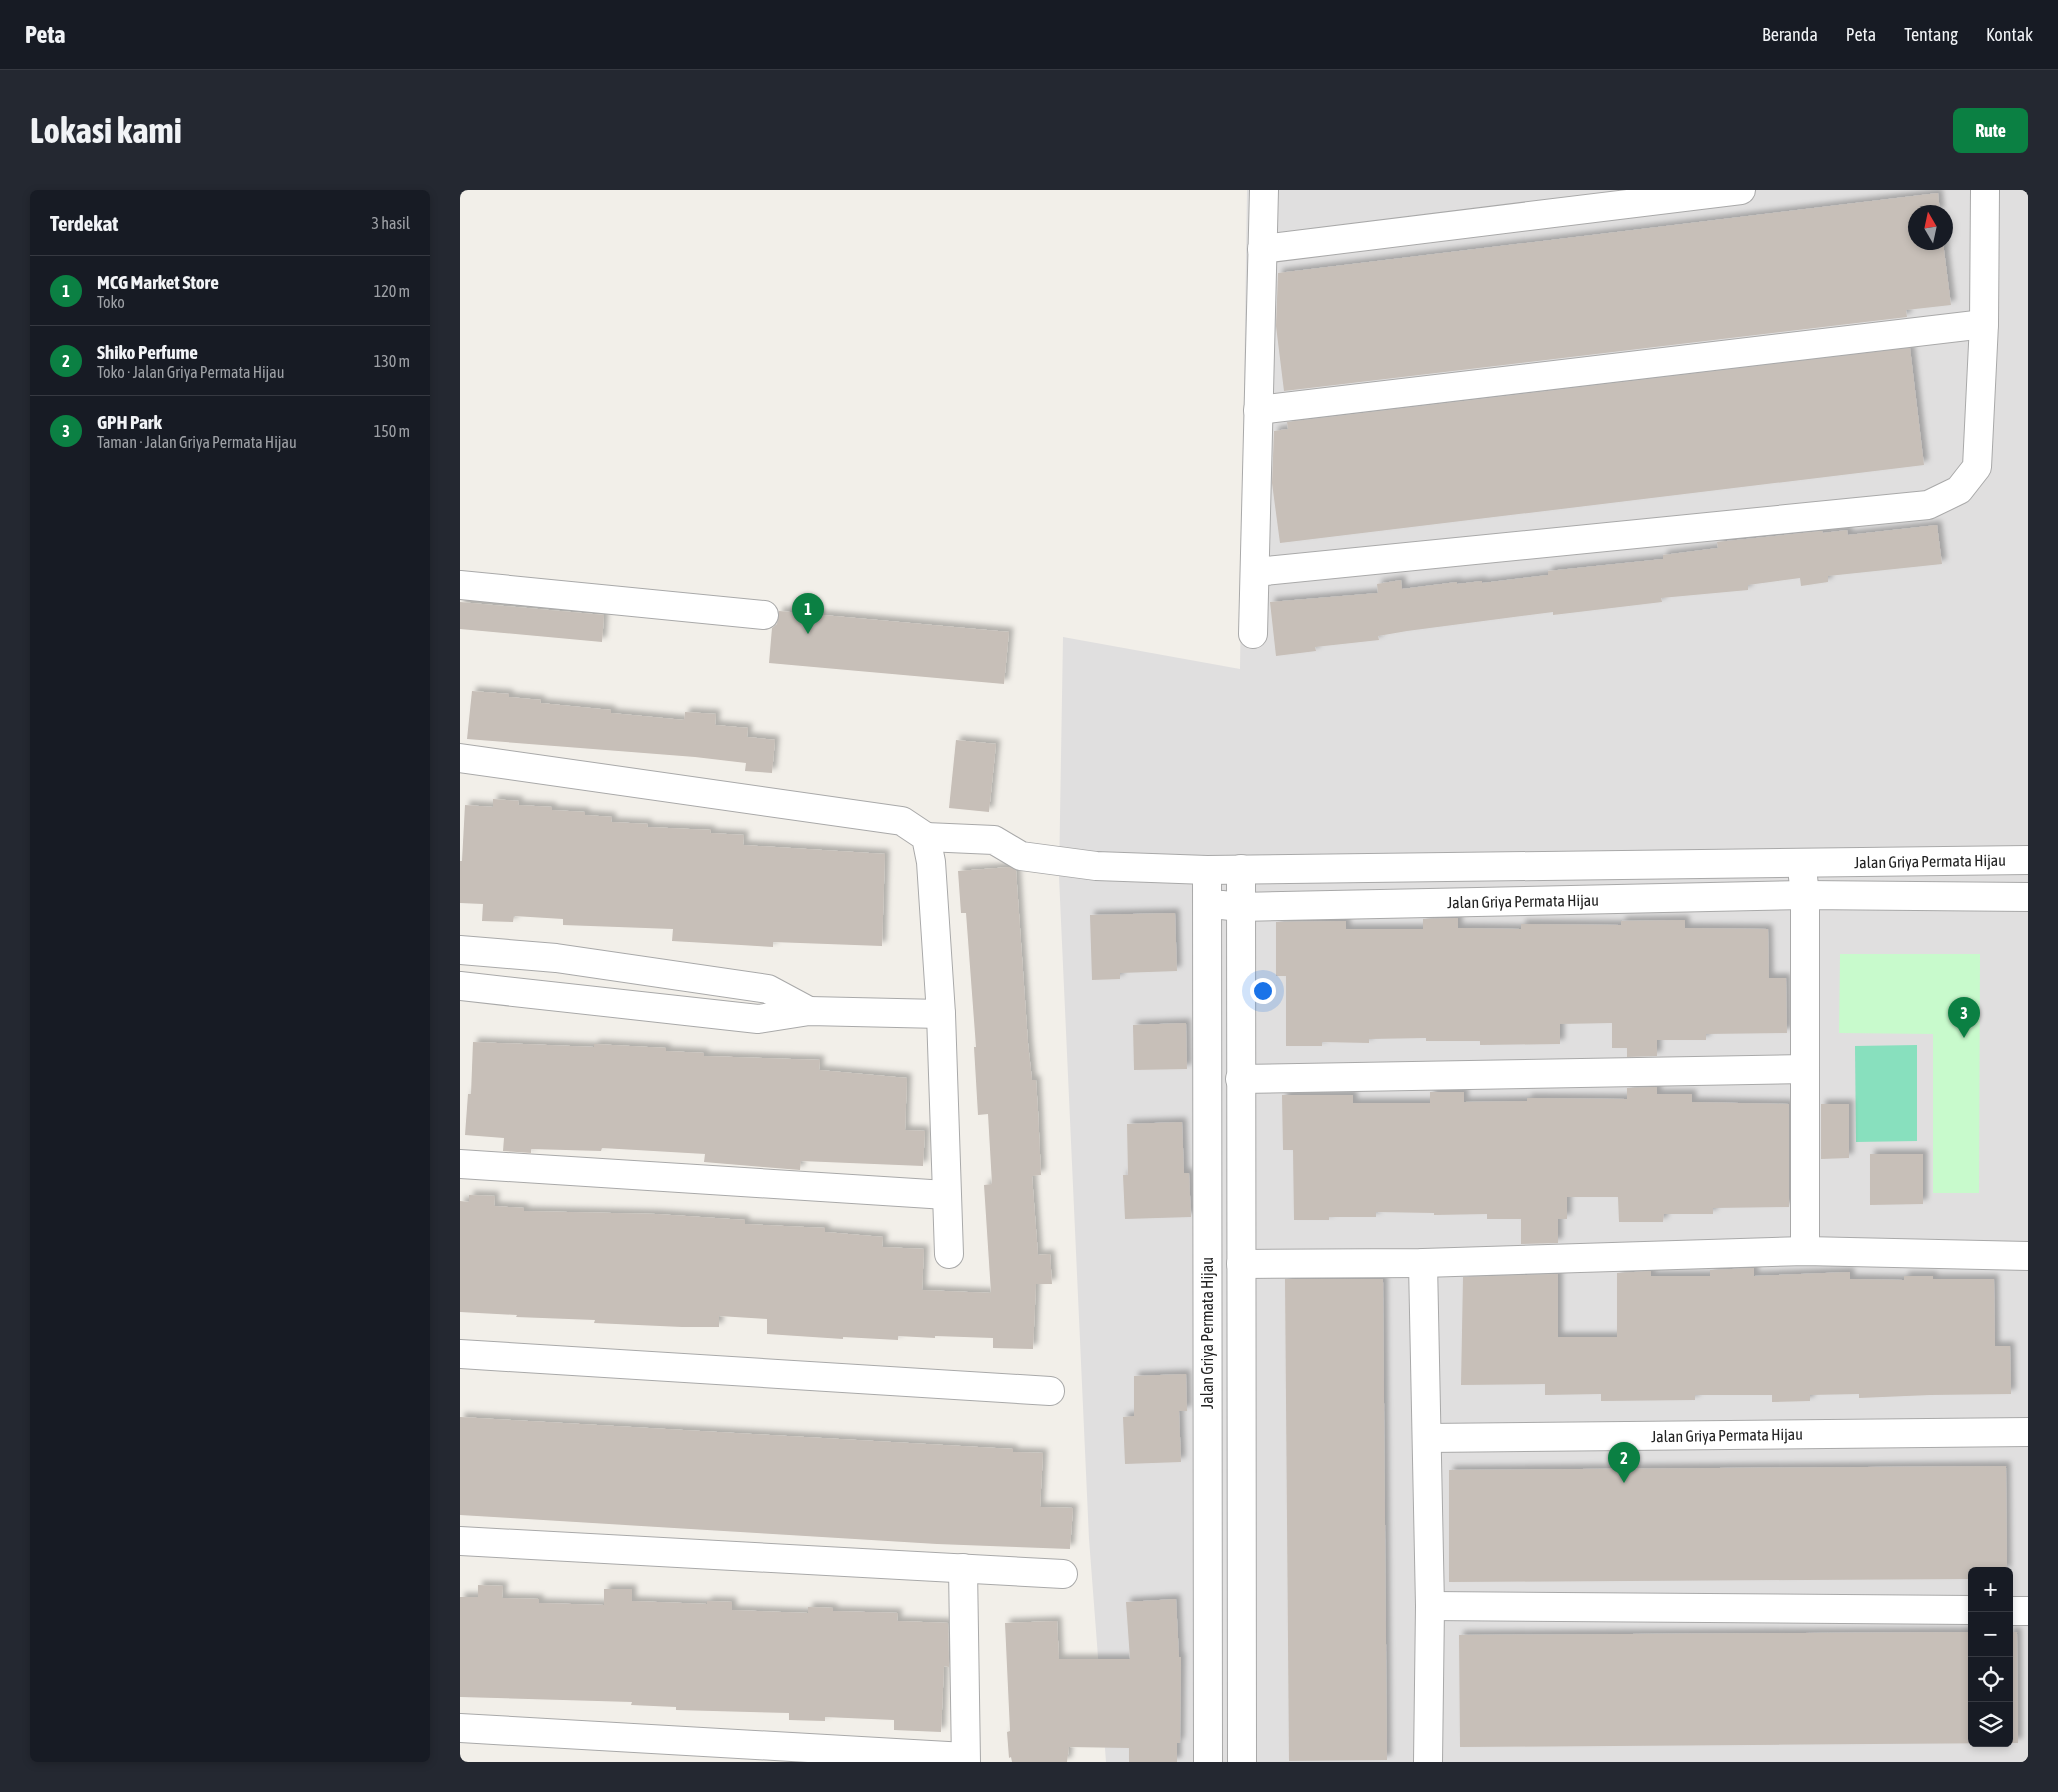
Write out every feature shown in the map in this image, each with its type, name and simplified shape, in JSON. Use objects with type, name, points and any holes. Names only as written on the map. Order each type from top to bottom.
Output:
[{"type":"street","points":[[1253,634],[1264,190]]},
{"type":"street","points":[[1262,249],[1741,190]]},
{"type":"street","points":[[1255,572],[1928,504],[1959,490],[1977,467],[1984,324],[1985,190]]},
{"type":"street","points":[[1258,410],[1984,324]]},
{"type":"street","points":[[460,585],[764,615]]},
{"type":"street","points":[[460,758],[902,821],[926,837],[994,840],[1021,856],[1096,866],[1207,870]]},
{"type":"street","points":[[926,837],[931,862],[941,1014],[949,1254]]},
{"type":"street","name":"Jalan Griya Permata Hijau","points":[[1208,1762],[1207,870],[2028,860]]},
{"type":"street","points":[[1801,863],[1805,895],[1805,1251]]},
{"type":"street","name":"Jalan Griya Permata Hijau","points":[[1241,870],[1242,1762]]},
{"type":"street","name":"Jalan Griya Permata Hijau","points":[[1207,903],[1240,907],[1805,895],[2028,896]]},
{"type":"street","points":[[460,950],[556,958],[768,989],[809,1011]]},
{"type":"street","points":[[460,986],[758,1019],[809,1011],[941,1014]]},
{"type":"street","points":[[1240,1079],[1805,1070]]},
{"type":"street","points":[[460,1164],[946,1195]]},
{"type":"street","name":"Jalan Griya Permata Hijau","points":[[1241,1264],[1423,1263],[1805,1251],[2028,1256]]},
{"type":"street","points":[[1423,1263],[1430,1606],[1428,1762]]},
{"type":"street","points":[[460,1354],[1050,1392]]},
{"type":"street","name":"Jalan Griya Permata Hijau","points":[[1427,1438],[2028,1432]]},
{"type":"street","points":[[460,1541],[1063,1574]]},
{"type":"street","points":[[460,1728],[965,1760],[963,1568]]},
{"type":"street","points":[[1430,1606],[1968,1610]]},
{"type":"street","points":[[2013,1611],[2028,1611]]},
{"type":"shaded area","points":[[1247,190],[2028,190],[2028,1762],[1106,1762],[1089,1539],[1059,877],[1063,637],[1240,669]]},
{"type":"green space","points":[[1840,954],[1980,954],[1979,1193],[1933,1193],[1933,1034],[1839,1033]]},
{"type":"green space","points":[[1917,1045],[1917,1141],[1856,1142],[1855,1046]]},
{"type":"building","points":[[1938,193],[1939,205],[1908,205],[1908,250],[1944,250],[1951,305],[1906,310],[1907,317],[1284,391],[1276,326],[1278,273]]},
{"type":"building","points":[[1910,348],[1924,465],[1280,543],[1272,483],[1274,431],[1288,429],[1287,422]]},
{"type":"building","points":[[1937,525],[1942,564],[1828,576],[1828,582],[1801,586],[1800,578],[1748,585],[1748,590],[1661,598],[1662,602],[1553,615],[1553,612],[1407,631],[1378,636],[1379,640],[1315,647],[1316,651],[1276,656],[1270,602],[1378,593],[1377,584],[1401,580],[1402,589],[1457,582],[1457,584],[1482,581],[1482,583],[1548,575],[1548,571],[1663,559],[1663,555],[1718,548],[1717,542],[1822,531],[1823,533],[1847,530],[1848,535]]},
{"type":"building","points":[[460,602],[604,615],[602,642],[460,629]]},
{"type":"building","points":[[779,611],[1009,632],[1004,684],[769,663],[772,628],[777,624]]},
{"type":"building","points":[[472,691],[509,694],[509,697],[541,700],[540,703],[611,710],[611,713],[684,720],[685,712],[716,714],[715,725],[748,728],[747,737],[775,740],[772,773],[745,771],[746,763],[695,757],[467,739]]},
{"type":"building","points":[[956,740],[996,744],[989,812],[949,808]]},
{"type":"building","points":[[493,799],[519,801],[518,805],[552,807],[552,810],[585,812],[585,815],[612,817],[611,822],[648,824],[647,827],[711,830],[710,833],[744,835],[743,845],[885,854],[882,946],[773,942],[773,947],[672,941],[673,929],[563,925],[563,919],[514,916],[513,922],[482,921],[483,904],[460,903],[460,861],[462,861],[465,805],[493,807]]},
{"type":"building","points":[[1010,867],[1016,870],[1028,1043],[1032,1080],[1036,1080],[1041,1175],[1032,1176],[1038,1255],[1050,1254],[1052,1284],[1036,1284],[1033,1349],[993,1348],[993,1338],[898,1336],[898,1340],[843,1337],[843,1339],[767,1334],[767,1319],[719,1316],[719,1327],[682,1327],[594,1323],[595,1320],[516,1317],[517,1315],[460,1312],[460,1201],[469,1202],[469,1195],[495,1196],[494,1206],[524,1208],[524,1211],[656,1214],[745,1220],[745,1224],[825,1228],[825,1232],[883,1237],[882,1247],[924,1249],[922,1290],[991,1293],[984,1185],[992,1184],[988,1114],[978,1115],[974,1047],[976,1047],[966,913],[961,913],[958,871]]},
{"type":"building","points":[[1175,913],[1177,971],[1120,973],[1120,979],[1092,980],[1090,915]]},
{"type":"building","points":[[1458,918],[1458,928],[1521,929],[1521,924],[1621,925],[1621,921],[1685,920],[1685,928],[1768,929],[1769,978],[1786,978],[1787,1033],[1706,1034],[1706,1040],[1657,1040],[1657,1056],[1627,1057],[1627,1048],[1612,1048],[1612,1023],[1560,1024],[1560,1044],[1480,1045],[1480,1041],[1426,1041],[1426,1038],[1369,1039],[1369,1043],[1322,1042],[1322,1046],[1286,1046],[1286,976],[1276,976],[1276,922],[1346,921],[1346,929],[1423,929],[1423,919]]},
{"type":"building","points":[[1186,1023],[1187,1069],[1134,1070],[1133,1025]]},
{"type":"building","points":[[473,1042],[594,1047],[594,1044],[666,1048],[666,1051],[704,1053],[704,1056],[820,1060],[819,1070],[907,1078],[905,1130],[925,1131],[923,1166],[801,1161],[800,1170],[704,1162],[705,1154],[602,1148],[601,1151],[531,1149],[531,1153],[503,1151],[504,1138],[465,1135],[468,1094],[471,1094]]},
{"type":"building","points":[[1657,1087],[1657,1094],[1692,1094],[1692,1102],[1789,1104],[1789,1207],[1713,1208],[1713,1214],[1664,1214],[1663,1222],[1619,1222],[1618,1197],[1567,1197],[1567,1219],[1558,1219],[1558,1243],[1521,1244],[1521,1219],[1487,1219],[1487,1214],[1434,1215],[1434,1213],[1376,1212],[1376,1217],[1329,1217],[1329,1220],[1294,1220],[1293,1150],[1283,1150],[1282,1095],[1353,1095],[1353,1103],[1430,1103],[1430,1092],[1464,1092],[1464,1102],[1527,1101],[1527,1098],[1627,1099],[1627,1088]]},
{"type":"building","points":[[1821,1104],[1849,1104],[1849,1158],[1821,1159]]},
{"type":"building","points":[[1182,1122],[1184,1173],[1189,1173],[1191,1217],[1125,1219],[1123,1175],[1128,1175],[1127,1124]]},
{"type":"building","points":[[1870,1154],[1923,1154],[1923,1204],[1870,1205]]},
{"type":"building","points":[[1754,1268],[1754,1276],[1850,1272],[1850,1279],[1904,1280],[1904,1276],[1933,1276],[1933,1279],[1994,1279],[1995,1346],[2010,1346],[2011,1394],[1859,1398],[1859,1394],[1810,1395],[1810,1401],[1772,1402],[1772,1395],[1695,1395],[1695,1400],[1601,1401],[1601,1394],[1545,1395],[1545,1384],[1461,1385],[1463,1277],[1558,1274],[1558,1337],[1617,1337],[1617,1273],[1651,1271],[1651,1276],[1710,1276],[1710,1270]]},
{"type":"building","points":[[1285,1279],[1383,1279],[1387,1760],[1289,1761]]},
{"type":"building","points":[[1186,1374],[1187,1411],[1179,1411],[1181,1462],[1125,1464],[1123,1417],[1134,1416],[1134,1376]]},
{"type":"building","points":[[460,1417],[1013,1449],[1013,1452],[1043,1453],[1040,1507],[1073,1508],[1070,1549],[937,1544],[460,1515]]},
{"type":"building","points":[[2006,1466],[2007,1567],[1968,1567],[1968,1579],[1449,1582],[1449,1470]]},
{"type":"building","points":[[478,1585],[503,1586],[502,1598],[539,1599],[539,1603],[604,1605],[604,1589],[632,1589],[632,1601],[707,1604],[707,1601],[732,1602],[732,1610],[808,1613],[808,1607],[833,1608],[833,1611],[898,1613],[897,1621],[948,1623],[949,1667],[944,1666],[941,1732],[894,1730],[894,1720],[825,1717],[825,1721],[789,1720],[789,1713],[676,1710],[676,1707],[631,1705],[632,1702],[460,1697],[460,1597],[478,1597]]},
{"type":"building","points":[[1176,1599],[1179,1657],[1181,1657],[1180,1743],[1177,1743],[1177,1762],[1129,1762],[1129,1748],[1069,1747],[1067,1762],[1012,1762],[1011,1757],[1009,1758],[1007,1732],[1010,1731],[1005,1623],[1057,1621],[1059,1659],[1130,1659],[1126,1602]]},
{"type":"building","points":[[1968,1632],[1968,1743],[1460,1747],[1459,1635]]},
{"type":"building","points":[[2013,1632],[2017,1632],[2018,1743],[2013,1743]]},
{"type":"place","name":"MCG Market Store","points":[[808,634]]},
{"type":"place","name":"GPH Park","points":[[1964,1038]]},
{"type":"place","name":"Shiko Perfume","points":[[1624,1483]]}]
